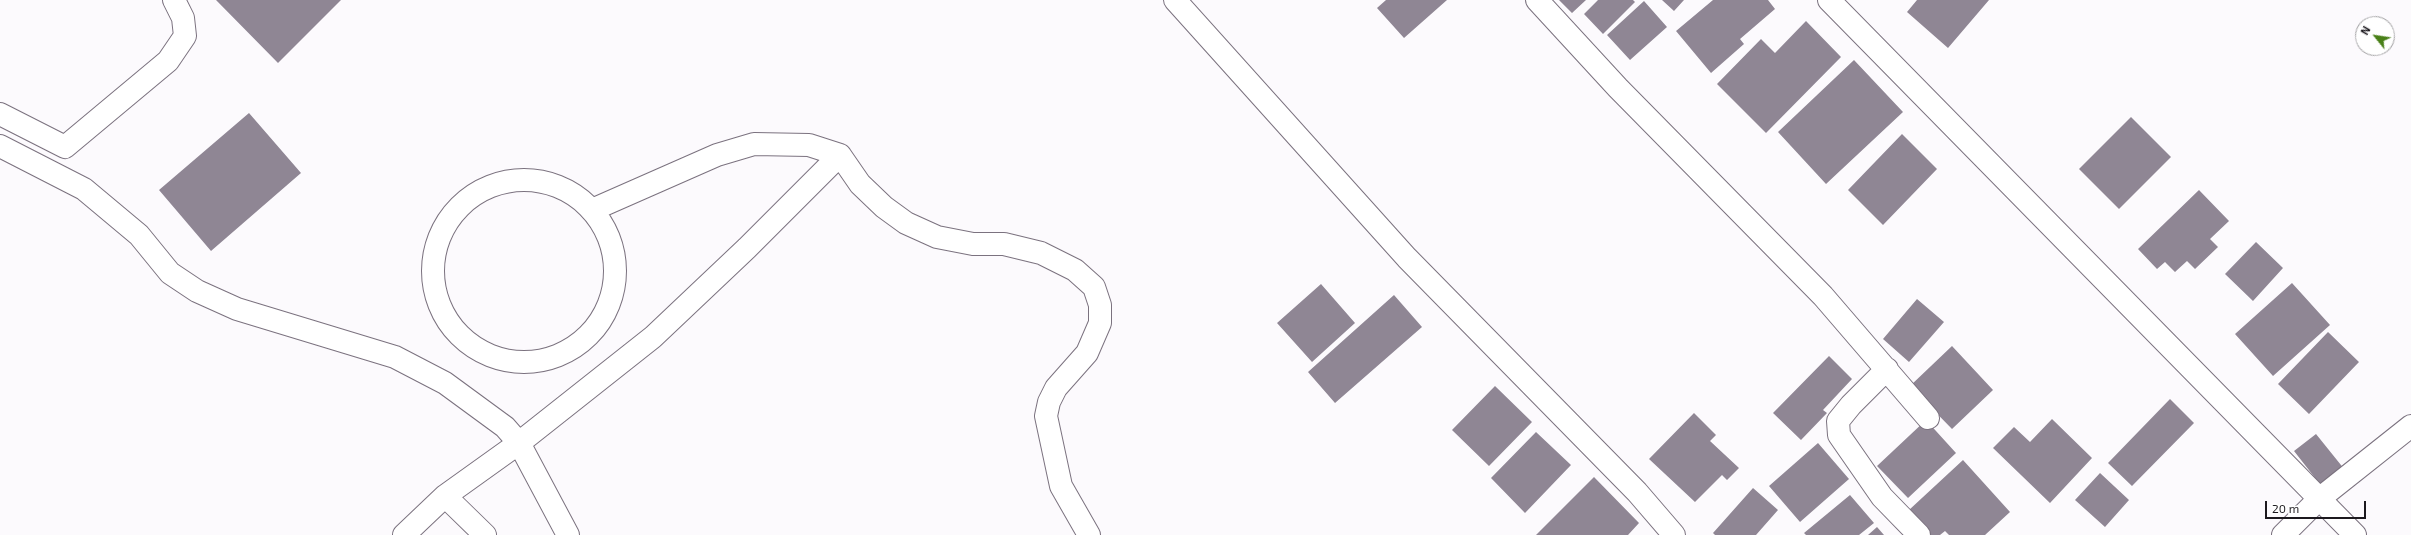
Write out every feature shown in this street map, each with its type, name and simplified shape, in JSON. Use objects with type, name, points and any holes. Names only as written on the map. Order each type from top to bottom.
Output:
[{"type":"street","points":[[0,114],[65,147],[168,61],[185,36],[183,18],[174,0]]},
{"type":"street","points":[[1175,0],[1406,258],[1637,492],[1674,535]]},
{"type":"street","points":[[1537,0],[1618,88],[1823,296],[1928,418]]},
{"type":"street","points":[[1829,0],[2355,535]]},
{"type":"street","points":[[592,210],[717,155],[754,144],[809,145],[840,155],[860,184],[884,207],[906,223],[937,236],[973,244],[1004,244],[1041,253],[1075,270],[1094,288],[1100,305],[1100,323],[1096,337],[1087,353],[1056,388],[1049,402],[1046,416],[1061,486],[1089,535]]},
{"type":"street","points":[[0,146],[84,189],[139,235],[170,273],[197,292],[237,309],[395,357],[445,383],[505,427],[519,443],[568,535]]},
{"type":"street","points":[[404,535],[445,496],[519,443],[654,337],[747,248],[840,155]]},
{"type":"street","points":[[537,180],[567,190],[592,210],[609,237],[615,268],[610,300],[596,328],[590,334],[572,349],[542,361],[510,362],[480,352],[455,333],[438,305],[432,274],[437,242],[452,214],[476,193],[505,181],[537,180]]},
{"type":"street","points":[[1887,369],[1851,405],[1838,421],[1839,435],[1882,497],[1919,535]]},
{"type":"street","points":[[2283,535],[2319,499],[2411,426]]},
{"type":"street","points":[[445,496],[485,535]]},
{"type":"building","points":[[216,0],[341,0],[278,63]]},
{"type":"building","points":[[1386,0],[1447,0],[1404,38],[1377,8]]},
{"type":"building","points":[[1559,0],[1586,0],[1572,13]]},
{"type":"building","points":[[1598,0],[1633,0],[1635,2],[1603,34],[1584,14]]},
{"type":"building","points":[[1662,0],[1684,0],[1674,11]]},
{"type":"building","points":[[1713,0],[1768,0],[1775,9],[1740,39],[1744,44],[1711,73],[1676,31]]},
{"type":"building","points":[[1917,0],[1989,0],[1948,48],[1907,12]]},
{"type":"building","points":[[1644,1],[1667,27],[1630,60],[1607,35]]},
{"type":"building","points":[[1806,21],[1841,57],[1766,133],[1717,84],[1761,39],[1775,53]]},
{"type":"building","points":[[1854,60],[1903,112],[1826,184],[1778,132]]},
{"type":"building","points":[[249,113],[301,173],[211,251],[159,190]]},
{"type":"building","points":[[2131,117],[2171,157],[2119,209],[2079,169]]},
{"type":"building","points":[[1902,134],[1937,169],[1883,225],[1848,190]]},
{"type":"building","points":[[2199,190],[2229,221],[2210,239],[2218,247],[2195,269],[2187,261],[2175,272],[2165,262],[2157,269],[2138,249]]},
{"type":"building","points":[[2256,242],[2283,268],[2253,301],[2225,274]]},
{"type":"building","points":[[2292,283],[2330,325],[2273,376],[2235,334]]},
{"type":"building","points":[[1321,284],[1355,323],[1312,362],[1277,323]]},
{"type":"building","points":[[1394,295],[1422,327],[1335,403],[1308,372]]},
{"type":"building","points":[[1917,299],[1944,322],[1909,362],[1883,339]]},
{"type":"building","points":[[2328,332],[2359,362],[2309,414],[2278,384]]},
{"type":"building","points":[[1952,346],[1993,390],[1952,429],[1910,386]]},
{"type":"building","points":[[1829,356],[1852,379],[1823,410],[1827,413],[1801,440],[1773,413]]},
{"type":"building","points":[[1495,386],[1532,422],[1489,466],[1452,430]]},
{"type":"building","points":[[2170,399],[2194,423],[2132,486],[2108,463]]},
{"type":"building","points":[[1694,413],[1716,435],[1710,441],[1739,468],[1727,480],[1722,475],[1695,502],[1649,459]]},
{"type":"building","points":[[2052,419],[2092,458],[2050,503],[1993,448],[2014,427],[2030,442]]},
{"type":"building","points":[[1926,420],[1956,453],[1908,498],[1877,466]]},
{"type":"building","points":[[1536,432],[1571,465],[1525,513],[1491,478]]},
{"type":"building","points":[[2316,434],[2345,470],[2323,488],[2294,451]]},
{"type":"building","points":[[1818,443],[1849,479],[1800,522],[1769,486]]},
{"type":"building","points":[[1963,460],[2010,512],[1985,535],[1949,535],[1945,531],[1940,535],[1931,535],[1909,510]]},
{"type":"building","points":[[2100,473],[2129,500],[2105,527],[2075,500]]},
{"type":"building","points":[[1594,477],[1639,523],[1628,535],[1536,535]]},
{"type":"building","points":[[1753,488],[1778,510],[1756,535],[1715,535],[1713,533]]},
{"type":"building","points":[[1850,495],[1874,523],[1859,535],[1806,535],[1804,533]]},
{"type":"building","points":[[1877,527],[1884,535],[1868,535]]}]
